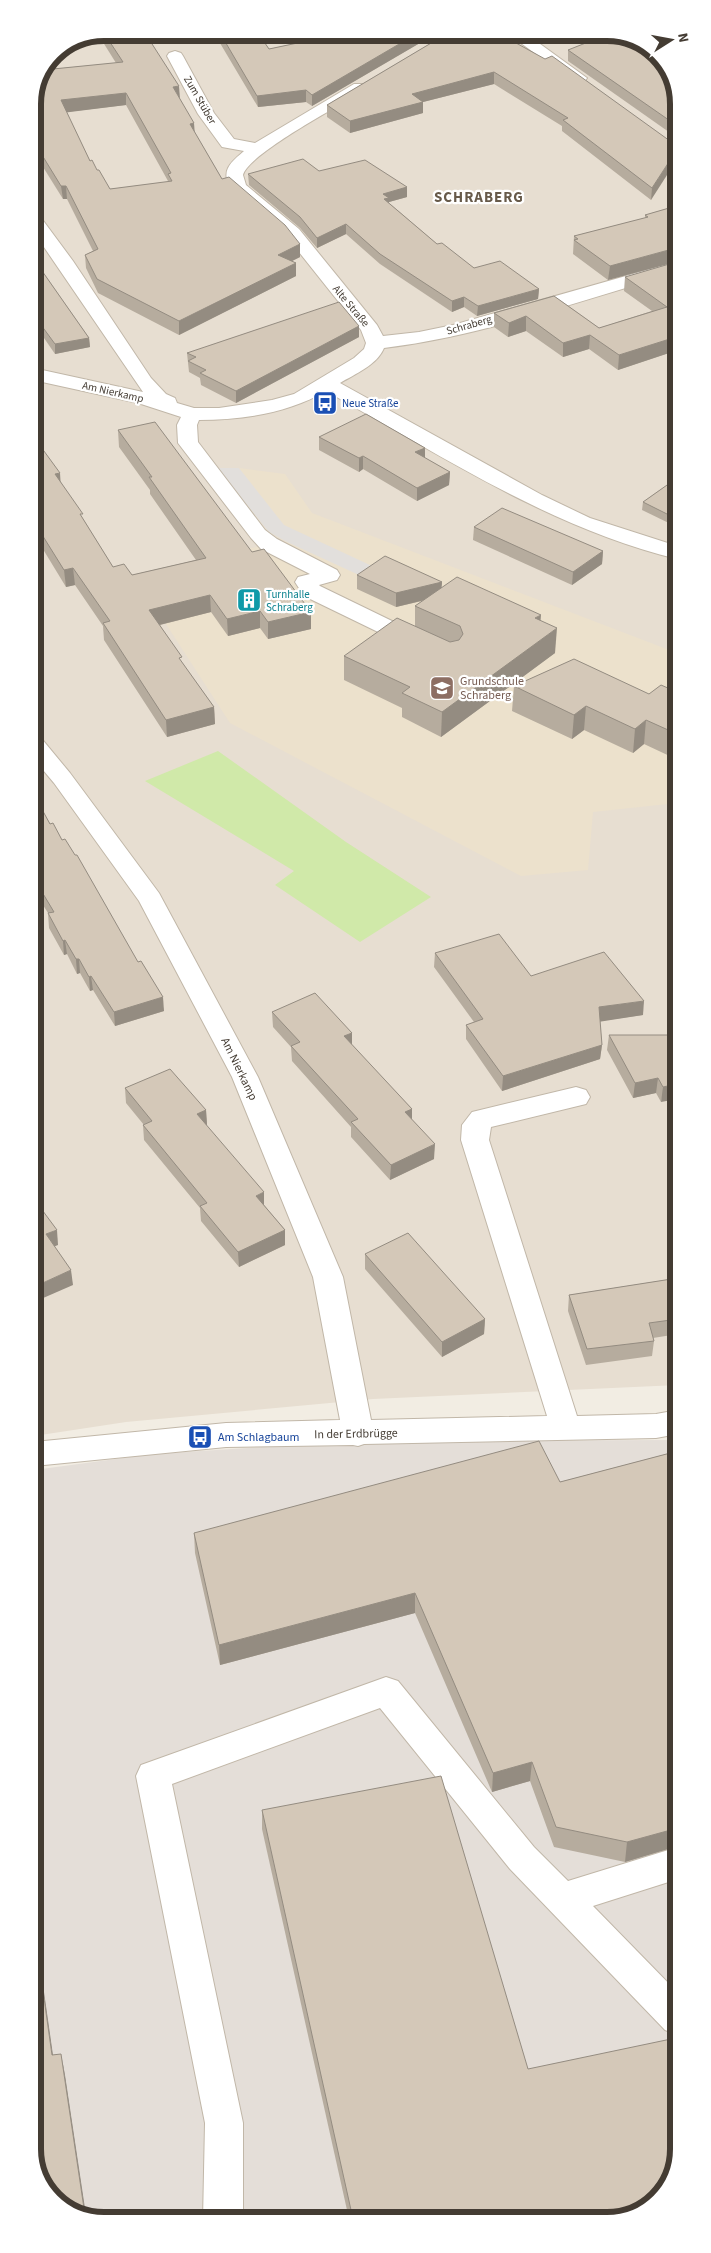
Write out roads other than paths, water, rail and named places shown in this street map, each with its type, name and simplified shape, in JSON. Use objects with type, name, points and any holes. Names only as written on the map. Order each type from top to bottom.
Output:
[{"type":"street","points":[[526,41],[596,90]]},
{"type":"street","name":"Zum Stüber","points":[[175,56],[206,114],[228,144],[257,149]]},
{"type":"street","name":"Alte Straße","points":[[374,79],[257,149],[235,170],[234,179],[239,188],[293,233],[370,329],[376,343]]},
{"type":"street","points":[[41,229],[144,382],[159,398],[192,414],[219,414],[274,406],[301,398],[328,384],[361,362],[373,351],[376,343]]},
{"type":"street","name":"Schraberg","points":[[376,343],[419,338],[456,330],[670,270]]},
{"type":"street","name":"Am Nierkamp","points":[[41,376],[144,398],[192,414]]},
{"type":"street","points":[[328,384],[535,499],[584,522],[670,551]]},
{"type":"street","points":[[192,414],[187,425],[188,443],[258,534],[269,544],[329,575],[306,582],[312,591],[325,600],[440,653]]},
{"type":"street","name":"Am Nierkamp","points":[[41,753],[62,778],[150,899],[245,1077],[328,1276],[358,1434]]},
{"type":"street","points":[[566,1428],[475,1140],[476,1125],[482,1119],[576,1097]]},
{"type":"street","name":"In der Erdbrügge","points":[[41,1453],[200,1437],[656,1426],[670,1423]]},
{"type":"street","points":[[223,2212],[224,2123],[153,1776],[386,1691],[522,1858],[670,2010]]},
{"type":"street","points":[[562,1899],[670,1865]]},
{"type":"place","name":"Neue Straße","points":[[325,403]]},
{"type":"place","name":"Turnhalle Schraberg","points":[[249,600]]},
{"type":"place","name":"Grundschule Schraberg","points":[[442,688]]},
{"type":"place","name":"Am Schlagbaum","points":[[200,1437]]},
{"type":"district","name":"SCHRABERG","points":[[479,197]]}]
